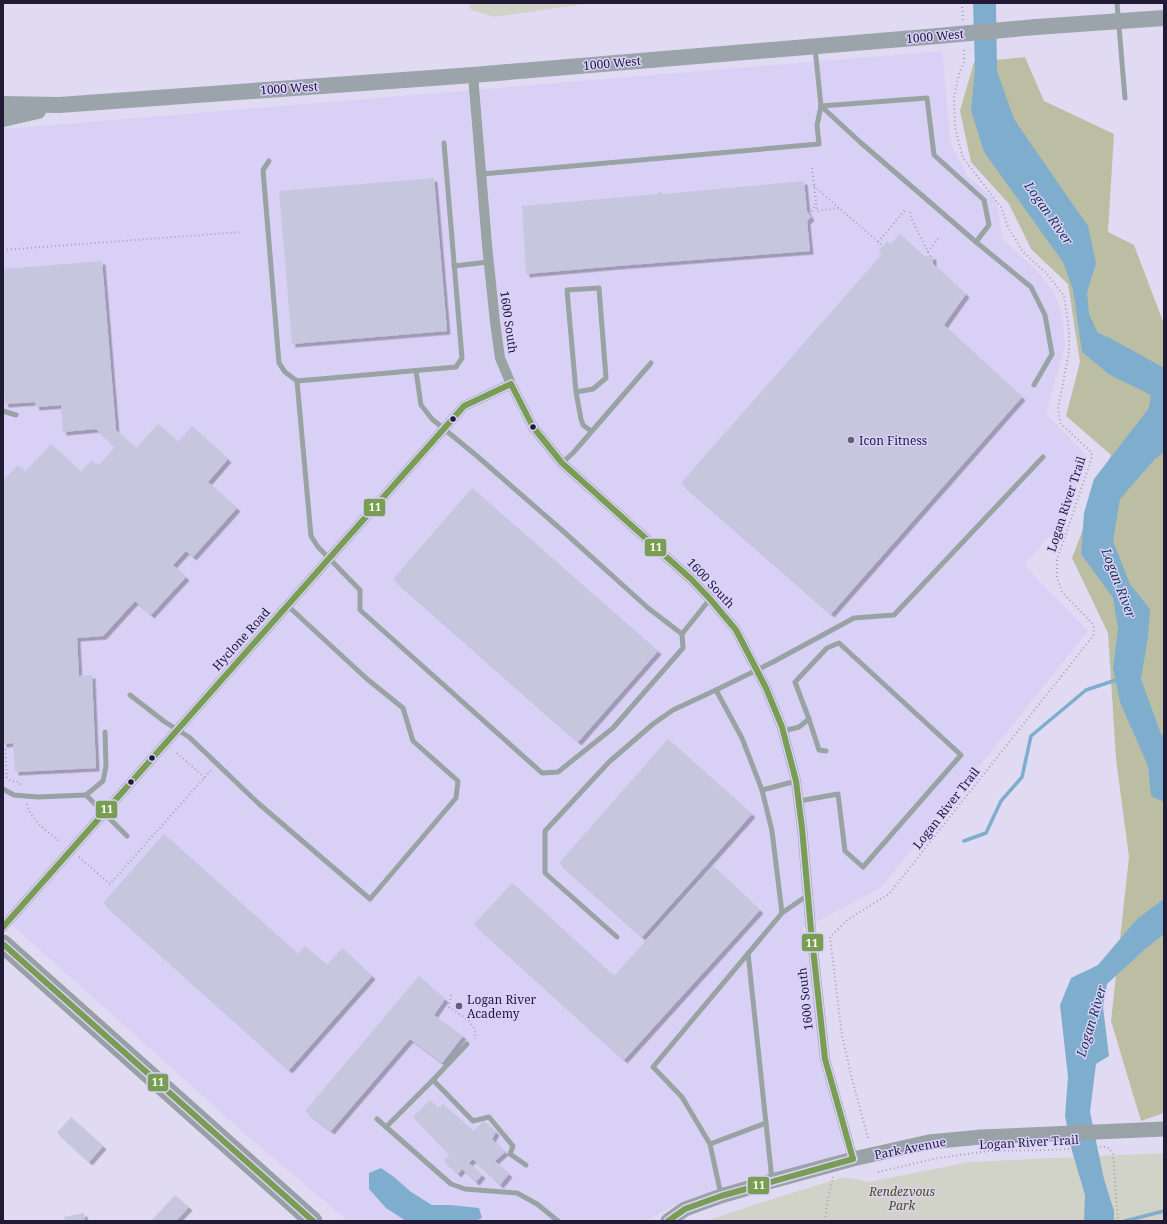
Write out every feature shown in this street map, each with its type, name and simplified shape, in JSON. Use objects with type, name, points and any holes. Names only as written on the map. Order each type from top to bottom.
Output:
[{"type":"highway","points":[[3,944],[313,1221]]},
{"type":"main road","name":"1000 West","points":[[7,106],[59,105],[473,75],[1036,27],[1164,18]]},
{"type":"main road","name":"1000 West","points":[[3,119],[59,105]]},
{"type":"street","name":"1600 South","points":[[473,75],[494,322],[500,358],[511,384],[533,427],[562,463],[691,579],[736,630],[766,688],[783,731],[796,781],[825,1059],[853,1159]]},
{"type":"street","name":"Hyclone Road","points":[[3,928],[464,406],[511,384]]},
{"type":"street","name":"Park Avenue","points":[[668,1221],[685,1209],[721,1196],[853,1159],[930,1142],[981,1137],[1164,1129]]},
{"type":"lane","points":[[1117,3],[1125,98]]},
{"type":"lane","points":[[482,174],[819,144],[817,125],[821,106],[815,47]]},
{"type":"lane","points":[[821,106],[927,98],[934,155],[984,200],[989,224],[976,242]]},
{"type":"lane","points":[[821,106],[860,142],[976,242],[1031,286],[1045,316],[1052,354],[1034,385]]},
{"type":"lane","points":[[269,161],[263,170],[279,363],[285,372],[297,381],[456,367],[462,358],[444,143]]},
{"type":"lane","points":[[454,266],[488,262]]},
{"type":"lane","points":[[576,392],[593,389],[606,378],[599,288],[567,290],[576,392],[580,419],[583,425],[591,432]]},
{"type":"lane","points":[[562,463],[591,432],[651,362]]},
{"type":"lane","points":[[416,371],[421,405],[432,419],[564,532],[648,608],[682,634]]},
{"type":"lane","points":[[297,381],[310,536],[318,547],[360,590],[360,610],[542,773],[558,772],[613,728],[683,648],[682,634],[710,599]]},
{"type":"lane","points":[[3,411],[16,415]]},
{"type":"lane","points":[[617,937],[545,873],[545,831],[609,762],[653,724],[673,710],[756,670],[854,618],[894,615],[1043,457]]},
{"type":"lane","points":[[130,696],[165,722],[189,737],[258,803],[370,899],[456,798],[458,782],[413,741],[403,708],[367,679],[288,606]]},
{"type":"lane","points":[[798,800],[838,794],[845,851],[863,867],[961,755],[839,643],[827,648],[795,682],[819,750],[826,751]]},
{"type":"lane","points":[[716,690],[742,738],[762,790],[772,831],[782,913]]},
{"type":"lane","points":[[783,731],[799,727],[808,719]]},
{"type":"lane","points":[[3,789],[14,795],[38,797],[86,795],[103,781],[106,766],[105,732]]},
{"type":"lane","points":[[762,790],[796,781]]},
{"type":"lane","points":[[86,795],[126,836]]},
{"type":"lane","points":[[721,1196],[710,1144],[682,1097],[653,1067],[782,913],[808,895]]},
{"type":"lane","points":[[748,953],[772,1181]]},
{"type":"lane","points":[[386,1127],[467,1044]]},
{"type":"lane","points":[[433,1080],[473,1121],[489,1117],[513,1146],[510,1154],[526,1165]]},
{"type":"lane","points":[[377,1119],[451,1184],[465,1189],[517,1193],[537,1204],[558,1221]]},
{"type":"lane","points":[[710,1144],[766,1123]]},
{"type":"path","points":[[962,3],[963,26]]},
{"type":"path","name":"Logan River Trail","points":[[868,1138],[842,1036],[830,937],[847,920],[889,894],[1093,636],[1094,630],[1093,624],[1062,592],[1057,577],[1057,560],[1092,457],[1091,452],[1060,423],[1058,409],[1069,352],[1069,330],[1064,296],[1047,274],[1023,252],[1008,227],[1001,207],[963,158],[954,128],[954,97],[958,74],[964,62],[963,40]]},
{"type":"path","points":[[812,168],[817,211],[839,208]]},
{"type":"path","points":[[814,186],[883,246]]},
{"type":"path","points":[[810,215],[816,202]]},
{"type":"path","points":[[878,242],[906,209]]},
{"type":"path","points":[[910,212],[911,218],[930,256]]},
{"type":"path","points":[[3,250],[241,232]]},
{"type":"path","points":[[928,252],[939,237]]},
{"type":"path","points":[[3,747],[5,747],[7,778],[11,781],[19,782],[24,791],[30,813],[34,820],[59,842]]},
{"type":"path","points":[[176,753],[205,778]]},
{"type":"path","points":[[79,857],[110,884],[217,764]]},
{"type":"path","points":[[451,995],[449,1006],[468,1020],[475,1030],[475,1039],[467,1044]]},
{"type":"path","name":"Logan River Trail","points":[[878,1172],[938,1158],[989,1151],[1109,1148],[1112,1154],[1118,1221]]},
{"type":"path","points":[[825,1221],[827,1204],[837,1164]]},
{"type":"shaded area","points":[[942,51],[951,145],[968,176],[997,202],[1002,238],[1035,269],[1053,290],[1062,315],[1065,347],[1046,413],[1086,455],[1066,517],[1024,565],[1088,631],[881,888],[803,929],[844,1153],[669,1208],[646,1221],[348,1221],[254,1142],[3,917],[3,129]]},
{"type":"green space","points":[[468,3],[593,3],[494,17],[471,10]]},
{"type":"green space","points":[[1025,57],[1044,101],[1114,134],[1108,232],[1134,245],[1164,324],[1164,1113],[1141,1121],[1111,1021],[1129,857],[1116,759],[1108,633],[1072,558],[1111,455],[1066,416],[1080,362],[1068,284],[1031,249],[1009,204],[971,162],[960,111],[974,62]]},
{"type":"green space","name":"Rendezvous Park","points":[[1164,1153],[1164,1221],[705,1221],[844,1177],[869,1182],[969,1162]]},
{"type":"water","name":"Logan River","points":[[973,3],[996,3],[997,71],[1014,119],[1088,226],[1096,263],[1087,293],[1089,314],[1098,333],[1110,338],[1164,368],[1164,452],[1154,460],[1120,499],[1113,541],[1130,584],[1150,609],[1148,637],[1141,679],[1161,734],[1164,737],[1164,802],[1151,796],[1148,766],[1120,702],[1113,668],[1118,629],[1113,598],[1081,554],[1084,513],[1094,479],[1149,408],[1151,395],[1110,375],[1082,352],[1073,290],[1063,262],[984,152],[971,110],[975,70]]},
{"type":"water","name":"Logan River","points":[[1164,899],[1164,934],[1107,984],[1103,1007],[1109,1056],[1096,1064],[1090,1112],[1104,1179],[1114,1211],[1114,1221],[1084,1221],[1085,1195],[1072,1151],[1065,1116],[1068,1077],[1060,1005],[1071,978],[1098,965],[1137,919]]},
{"type":"water","points":[[381,1168],[411,1192],[432,1205],[479,1208],[482,1218],[475,1221],[406,1221],[386,1208],[369,1189],[369,1173]]},
{"type":"building","points":[[434,178],[447,331],[292,344],[279,191]]},
{"type":"building","points":[[804,181],[807,211],[811,217],[807,221],[810,251],[526,274],[522,206],[657,194],[659,191],[663,194]]},
{"type":"building","name":"Icon Fitness","points":[[900,234],[924,256],[933,256],[933,264],[966,294],[944,325],[1022,397],[831,614],[681,483],[882,254],[878,251],[887,241],[890,244]]},
{"type":"building","points":[[102,261],[116,430],[136,448],[158,424],[178,442],[192,426],[228,459],[208,482],[237,508],[193,557],[186,551],[173,565],[186,577],[151,615],[135,601],[103,636],[77,638],[79,676],[92,675],[96,768],[15,772],[13,743],[3,744],[3,481],[18,465],[25,472],[51,444],[81,472],[92,460],[98,466],[115,447],[96,429],[63,432],[61,405],[36,407],[35,402],[5,404],[3,382],[3,269]]},
{"type":"building","points":[[472,488],[658,651],[578,742],[393,579]]},
{"type":"building","points":[[668,739],[752,814],[642,937],[559,863]]},
{"type":"building","points":[[164,834],[298,954],[305,946],[327,965],[342,948],[372,976],[289,1070],[103,903]]},
{"type":"building","points":[[713,866],[760,910],[624,1060],[474,924],[512,883],[614,976]]},
{"type":"building","points":[[419,976],[445,999],[434,1015],[463,1036],[442,1063],[410,1039],[331,1131],[305,1111]]},
{"type":"building","points":[[430,1100],[438,1108],[443,1104],[473,1131],[484,1121],[496,1132],[492,1139],[505,1152],[495,1161],[509,1174],[500,1185],[473,1159],[469,1163],[482,1175],[476,1182],[462,1169],[458,1174],[444,1161],[449,1154],[413,1117]]},
{"type":"building","points":[[71,1117],[103,1146],[89,1162],[57,1133]]},
{"type":"building","points":[[175,1195],[189,1207],[176,1221],[151,1221]]},
{"type":"building","points":[[84,1213],[85,1221],[65,1221],[64,1217]]},
{"type":"waterway","points":[[964,841],[986,833],[1001,801],[1022,777],[1031,736],[1086,690],[1119,679]]},
{"type":"waterway","points":[[1125,1221],[1164,1211]]},
{"type":"transit line","name":"11","points":[[511,384],[533,427],[562,463],[691,579],[710,599],[736,630],[766,688],[782,727],[796,781],[825,1059],[853,1159]]},
{"type":"transit line","name":"11","points":[[3,927],[464,406],[511,384]]},
{"type":"transit line","name":"11","points":[[3,944],[313,1221]]},
{"type":"transit line","name":"11","points":[[668,1221],[685,1209],[721,1196],[853,1159]]},
{"type":"place","name":"Icon Fitness","points":[[851,440]]},
{"type":"place","name":"Logan River Academy","points":[[459,1006]]}]
